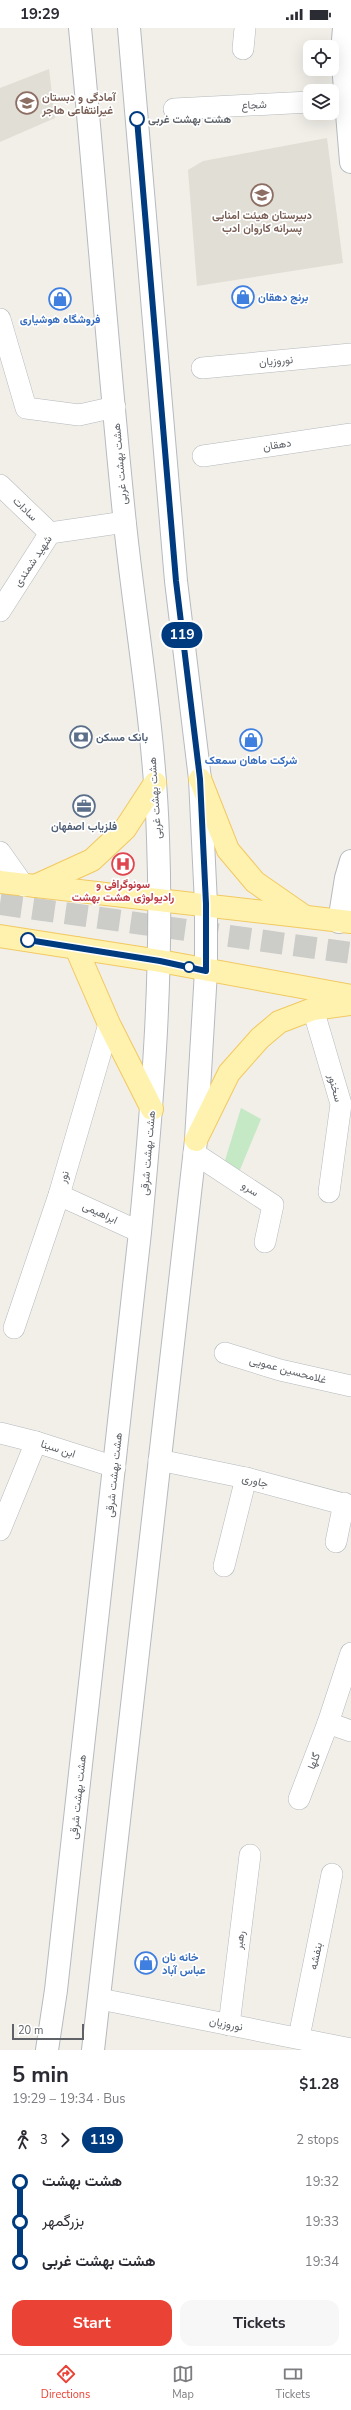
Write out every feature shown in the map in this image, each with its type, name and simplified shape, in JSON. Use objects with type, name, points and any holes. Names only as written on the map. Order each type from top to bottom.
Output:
[{"type":"main road","name":"هشت بهشت غربی","points":[[80,28],[125,522],[155,783],[160,899]]},
{"type":"main road","points":[[93,2050],[100,1999],[195,1147],[206,971],[206,904],[200,779],[176,581],[129,28]]},
{"type":"main road","points":[[344,28],[339,100],[351,162]]},
{"type":"main road","points":[[200,779],[228,850],[255,882],[307,918]]},
{"type":"main road","points":[[29,886],[92,860],[125,829],[155,783]]},
{"type":"main road","points":[[0,882],[206,904],[345,922],[346,878],[351,861]]},
{"type":"main road","name":"هشت بهشت شرقی","points":[[47,2050],[56,1990],[140,1232],[152,1109],[160,961],[160,899]]},
{"type":"main road","points":[[0,936],[160,961],[206,971],[351,996]]},
{"type":"main road","points":[[76,948],[109,1024],[152,1109]]},
{"type":"main road","points":[[195,1147],[229,1073],[260,1038],[279,1022],[313,1009],[351,1004]]},
{"type":"street","points":[[243,48],[245,28]]},
{"type":"street","name":"شجاع","points":[[174,109],[303,102]]},
{"type":"street","points":[[0,319],[26,408],[79,415],[115,407]]},
{"type":"street","name":"نوروزیان","points":[[202,368],[351,354]]},
{"type":"street","name":"دهقان","points":[[203,456],[351,434]]},
{"type":"street","name":"سادات","points":[[0,485],[50,533]]},
{"type":"street","name":"شهید شمندی","points":[[0,612],[50,533],[125,522]]},
{"type":"street","points":[[0,852],[29,886]]},
{"type":"street","name":"سخنور","points":[[313,1009],[341,1104],[329,1192]]},
{"type":"street","name":"نور","points":[[14,1328],[59,1194],[109,1024]]},
{"type":"street","name":"سرو","points":[[195,1147],[274,1205],[265,1242]]},
{"type":"street","name":"ابراهیمی","points":[[59,1194],[140,1232]]},
{"type":"street","name":"غلامحسین عمویی","points":[[225,1353],[280,1370],[351,1386]]},
{"type":"street","name":"ابن سینا","points":[[0,1433],[36,1442],[115,1467]]},
{"type":"street","points":[[0,1530],[36,1442]]},
{"type":"street","name":"جاوری","points":[[159,1460],[246,1478],[348,1505]]},
{"type":"street","points":[[224,1566],[246,1478]]},
{"type":"street","points":[[336,1542],[348,1505]]},
{"type":"street","name":"گلها","points":[[299,1799],[328,1723],[351,1653]]},
{"type":"street","points":[[328,1723],[351,1730]]},
{"type":"street","name":"رهبر","points":[[229,2025],[250,1855]]},
{"type":"street","name":"بنفشه","points":[[299,2037],[332,1874]]},
{"type":"street","name":"نوروزیان","points":[[100,1999],[229,2025],[299,2037],[320,2046],[351,2049]]},
{"type":"shaded area","name":"آمادگی و دبستان غیرانتفاعی هاجر","points":[[49,69],[55,118],[0,142],[0,88]]},
{"type":"shaded area","name":"دبیرستان هیئت امنایی پسرانه کاروان ادب","points":[[327,138],[343,263],[197,286],[188,170],[203,161]]},
{"type":"green space","points":[[241,1108],[261,1119],[237,1177],[223,1167]]},
{"type":"tunnel","points":[[0,904],[351,953]]},
{"type":"bus line","name":"119","points":[[28,940],[160,961],[206,971],[206,904],[200,779],[176,581],[137,119]]},
{"type":"place","name":"آمادگی و دبستان غیرانتفاعی هاجر","points":[[27,103]]},
{"type":"place","name":"هشت بهشت غربی","points":[[137,119]]},
{"type":"place","name":"دبیرستان هیئت امنایی پسرانه کاروان ادب","points":[[262,195]]},
{"type":"place","name":"برنج دهقان","points":[[243,297]]},
{"type":"place","name":"فروشگاه هوشیاری","points":[[60,299]]},
{"type":"place","name":"بانک مسکن","points":[[81,737]]},
{"type":"place","name":"شرکت ماهان سمعک","points":[[251,740]]},
{"type":"place","name":"فلزیاب اصفهان","points":[[84,806]]},
{"type":"place","name":"سونوگرافی و رادیولوژی هشت بهشت","points":[[123,864]]},
{"type":"place","name":"خانه نان عباس آباد","points":[[146,1963]]}]
